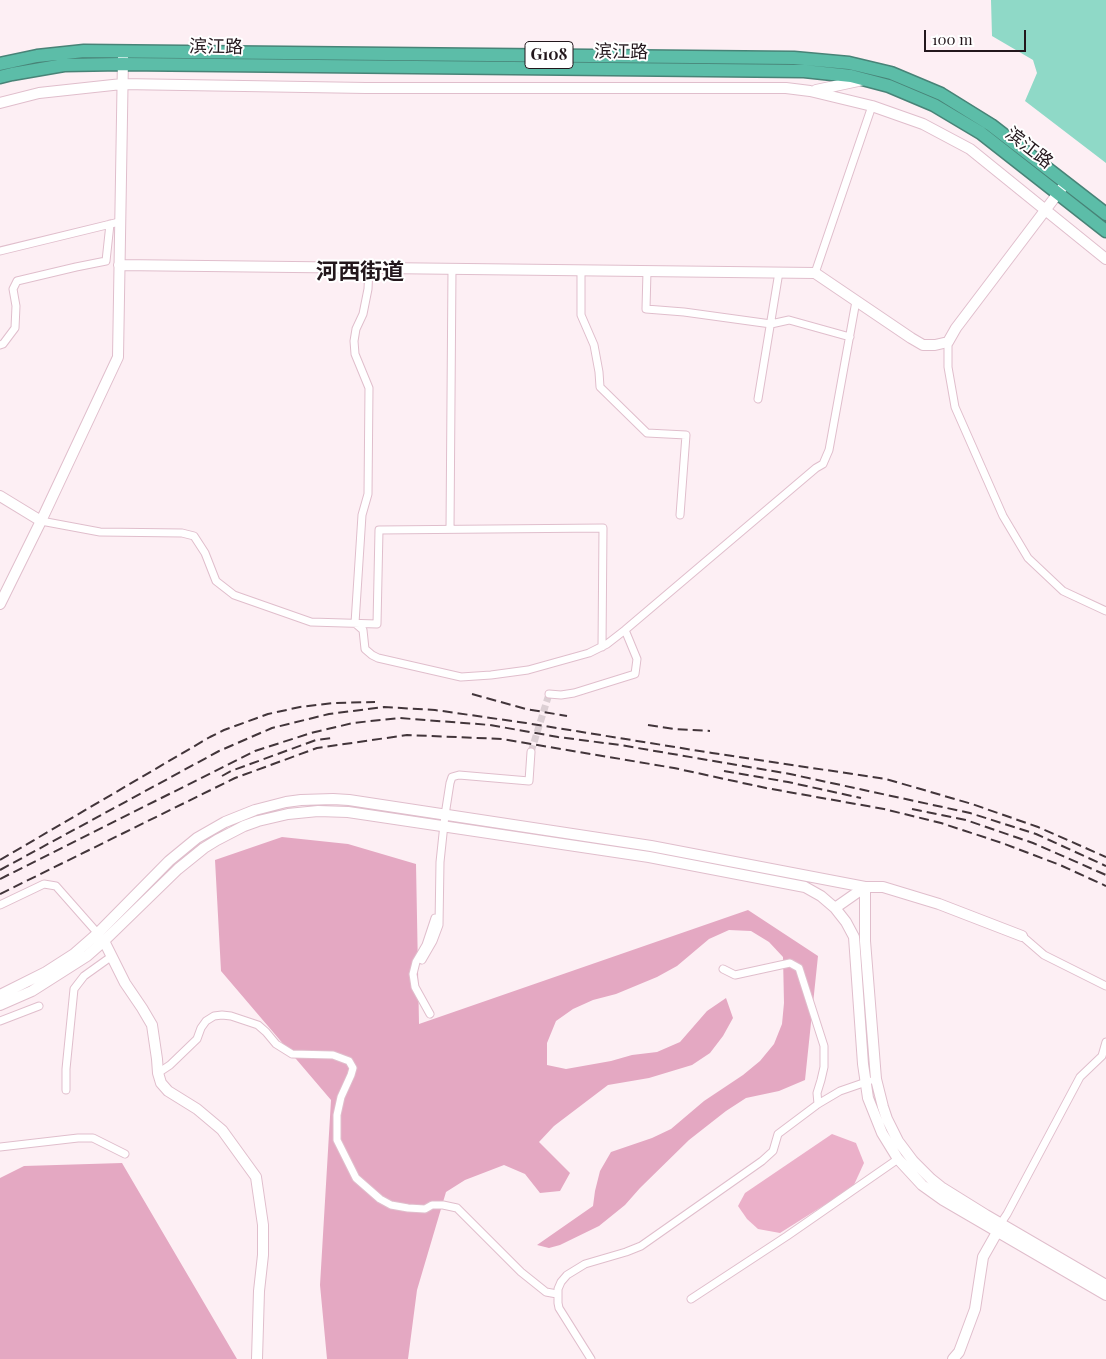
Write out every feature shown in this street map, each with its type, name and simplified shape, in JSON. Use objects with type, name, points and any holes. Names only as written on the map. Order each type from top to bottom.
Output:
[{"type":"highway","name":"滨江路","points":[[0,64],[37,56],[84,51],[123,57],[804,71],[852,76],[889,86],[934,105],[981,133],[1106,231]]},
{"type":"highway","name":"滨江路","points":[[0,78],[12,74],[64,65],[123,57],[794,58],[849,63],[890,73],[941,94],[991,125],[1106,214]]},
{"type":"street","points":[[0,604],[118,357],[119,265],[114,223],[123,57]]},
{"type":"street","points":[[810,91],[867,80]]},
{"type":"street","points":[[0,103],[39,93],[122,84],[366,88],[786,88],[810,91],[872,106],[923,124],[970,149],[1106,260]]},
{"type":"street","points":[[815,273],[872,106]]},
{"type":"street","points":[[1066,183],[956,328],[948,342],[948,367],[955,407],[1003,516],[1028,558],[1063,590],[1106,611]]},
{"type":"street","points":[[0,345],[3,344],[15,328],[16,306],[13,289],[17,281],[106,262],[114,223]]},
{"type":"street","points":[[0,251],[114,223]]},
{"type":"street","points":[[119,265],[815,273],[923,345],[948,342]]},
{"type":"street","points":[[355,623],[362,515],[368,494],[369,388],[355,354],[354,342],[356,329],[363,314],[370,267]]},
{"type":"street","points":[[450,529],[452,269]]},
{"type":"street","points":[[581,270],[581,315],[594,344],[600,388],[647,433],[686,435],[680,515]]},
{"type":"street","points":[[647,271],[646,309],[684,312],[771,324],[789,320],[850,337]]},
{"type":"street","points":[[758,399],[779,272]]},
{"type":"street","points":[[355,623],[363,630],[365,649],[372,655],[461,677],[528,670],[589,653],[602,647],[625,630],[816,468],[824,464],[829,450],[856,301]]},
{"type":"street","points":[[0,496],[41,521],[100,532],[182,533],[194,536],[205,553],[216,581],[234,595],[311,622],[377,624],[379,530],[603,528],[602,647]]},
{"type":"street","points":[[549,694],[561,695],[574,692],[635,674],[637,659],[625,630]]},
{"type":"street","points":[[422,960],[437,930],[443,826],[452,777],[459,774],[529,781],[532,752]]},
{"type":"street","points":[[0,1005],[32,991],[87,956],[101,937],[169,861],[188,845],[211,830],[255,810],[286,802],[317,799],[333,799],[651,846],[865,886],[883,887],[939,904],[1022,936],[1044,955],[1106,986]]},
{"type":"street","points":[[0,995],[46,972],[101,937],[195,854],[230,832],[258,821],[288,814],[318,811],[348,812],[649,857],[805,887],[821,896],[835,908],[846,922],[854,937],[868,1098],[876,1121],[898,1159],[912,1176],[932,1193],[1106,1285]]},
{"type":"street","points":[[0,905],[44,884],[56,886],[101,937],[125,983],[152,1025],[161,1083],[168,1091],[197,1109],[222,1130],[256,1177],[263,1232],[263,1255],[258,1291],[257,1359]]},
{"type":"street","points":[[835,908],[865,886]]},
{"type":"street","points":[[865,886],[865,941],[876,1078],[887,1119],[898,1141],[913,1162],[940,1187],[999,1228],[1106,1296]]},
{"type":"street","points":[[430,1014],[415,987],[413,974],[416,962],[430,935],[438,903]]},
{"type":"street","points":[[66,1090],[66,1069],[74,989],[84,976],[112,956]]},
{"type":"street","points":[[723,969],[735,976],[790,963],[800,968],[824,1046],[824,1067],[817,1093],[818,1104]]},
{"type":"street","points":[[0,1021],[39,1006]]},
{"type":"street","points":[[158,1073],[170,1065],[198,1039],[201,1028],[206,1021],[214,1016],[222,1015],[258,1025],[276,1044],[292,1054],[333,1055],[349,1061],[353,1068],[340,1097],[337,1115],[337,1140],[356,1178],[380,1200],[391,1205],[425,1210],[432,1205],[457,1208],[532,1282],[546,1292],[557,1294]]},
{"type":"street","points":[[953,1359],[959,1352],[975,1309],[984,1257],[1080,1077],[1102,1056],[1106,1042]]},
{"type":"street","points":[[591,1359],[559,1308],[557,1294],[567,1275],[585,1264],[641,1246],[762,1161],[773,1151],[778,1134],[818,1104],[840,1091],[876,1078]]},
{"type":"street","points":[[0,1147],[93,1138],[125,1154]]},
{"type":"street","points":[[691,1299],[898,1159]]},
{"type":"shaded area","points":[[991,0],[1106,0],[1106,163],[1025,101],[1037,73],[1033,60],[992,36]]},
{"type":"shaded area","points":[[282,837],[348,844],[416,864],[419,1024],[748,910],[818,956],[805,1080],[779,1091],[746,1098],[726,1111],[689,1140],[625,1205],[599,1226],[560,1245],[549,1248],[537,1245],[593,1206],[600,1171],[611,1152],[652,1138],[671,1129],[704,1101],[743,1075],[760,1061],[774,1044],[782,1024],[784,1003],[783,957],[769,942],[751,931],[729,930],[709,939],[677,966],[657,977],[573,1009],[556,1021],[547,1043],[547,1065],[566,1069],[611,1061],[632,1055],[657,1052],[680,1042],[707,1011],[726,998],[733,1018],[723,1036],[710,1053],[692,1065],[649,1078],[608,1085],[554,1126],[539,1142],[570,1173],[560,1191],[540,1193],[525,1174],[504,1165],[465,1180],[446,1192],[417,1290],[408,1359],[327,1359],[320,1285],[331,1100],[221,971],[215,860]]},
{"type":"shaded area","points":[[832,1134],[856,1143],[864,1163],[853,1187],[780,1233],[758,1229],[747,1219],[738,1206],[745,1193]]},
{"type":"shaded area","points":[[122,1163],[237,1359],[0,1359],[0,1178],[24,1166]]},
{"type":"tunnel","points":[[531,752],[549,694]]},
{"type":"railway","points":[[472,694],[526,709],[567,716]]},
{"type":"railway","points":[[0,860],[224,730],[268,714],[300,707],[334,703],[375,702]]},
{"type":"railway","points":[[0,870],[219,751],[272,728],[329,714],[384,707],[435,710],[526,723],[886,779],[972,804],[1038,827],[1106,857]]},
{"type":"railway","points":[[0,879],[255,751],[311,733],[353,723],[399,718],[490,725],[790,774],[970,813],[1036,834],[1106,866]]},
{"type":"railway","points":[[648,725],[710,731]]},
{"type":"railway","points":[[0,894],[235,778],[317,748],[407,735],[502,739],[674,768],[766,788],[884,809],[941,823],[1002,843],[1060,865],[1106,886]]},
{"type":"railway","points":[[222,776],[316,740],[333,738]]},
{"type":"railway","points":[[724,771],[788,782],[861,798]]},
{"type":"railway","points":[[912,809],[966,820],[1033,843],[1106,875]]},
{"type":"district","name":"河西街道","points":[[360,272]]}]
